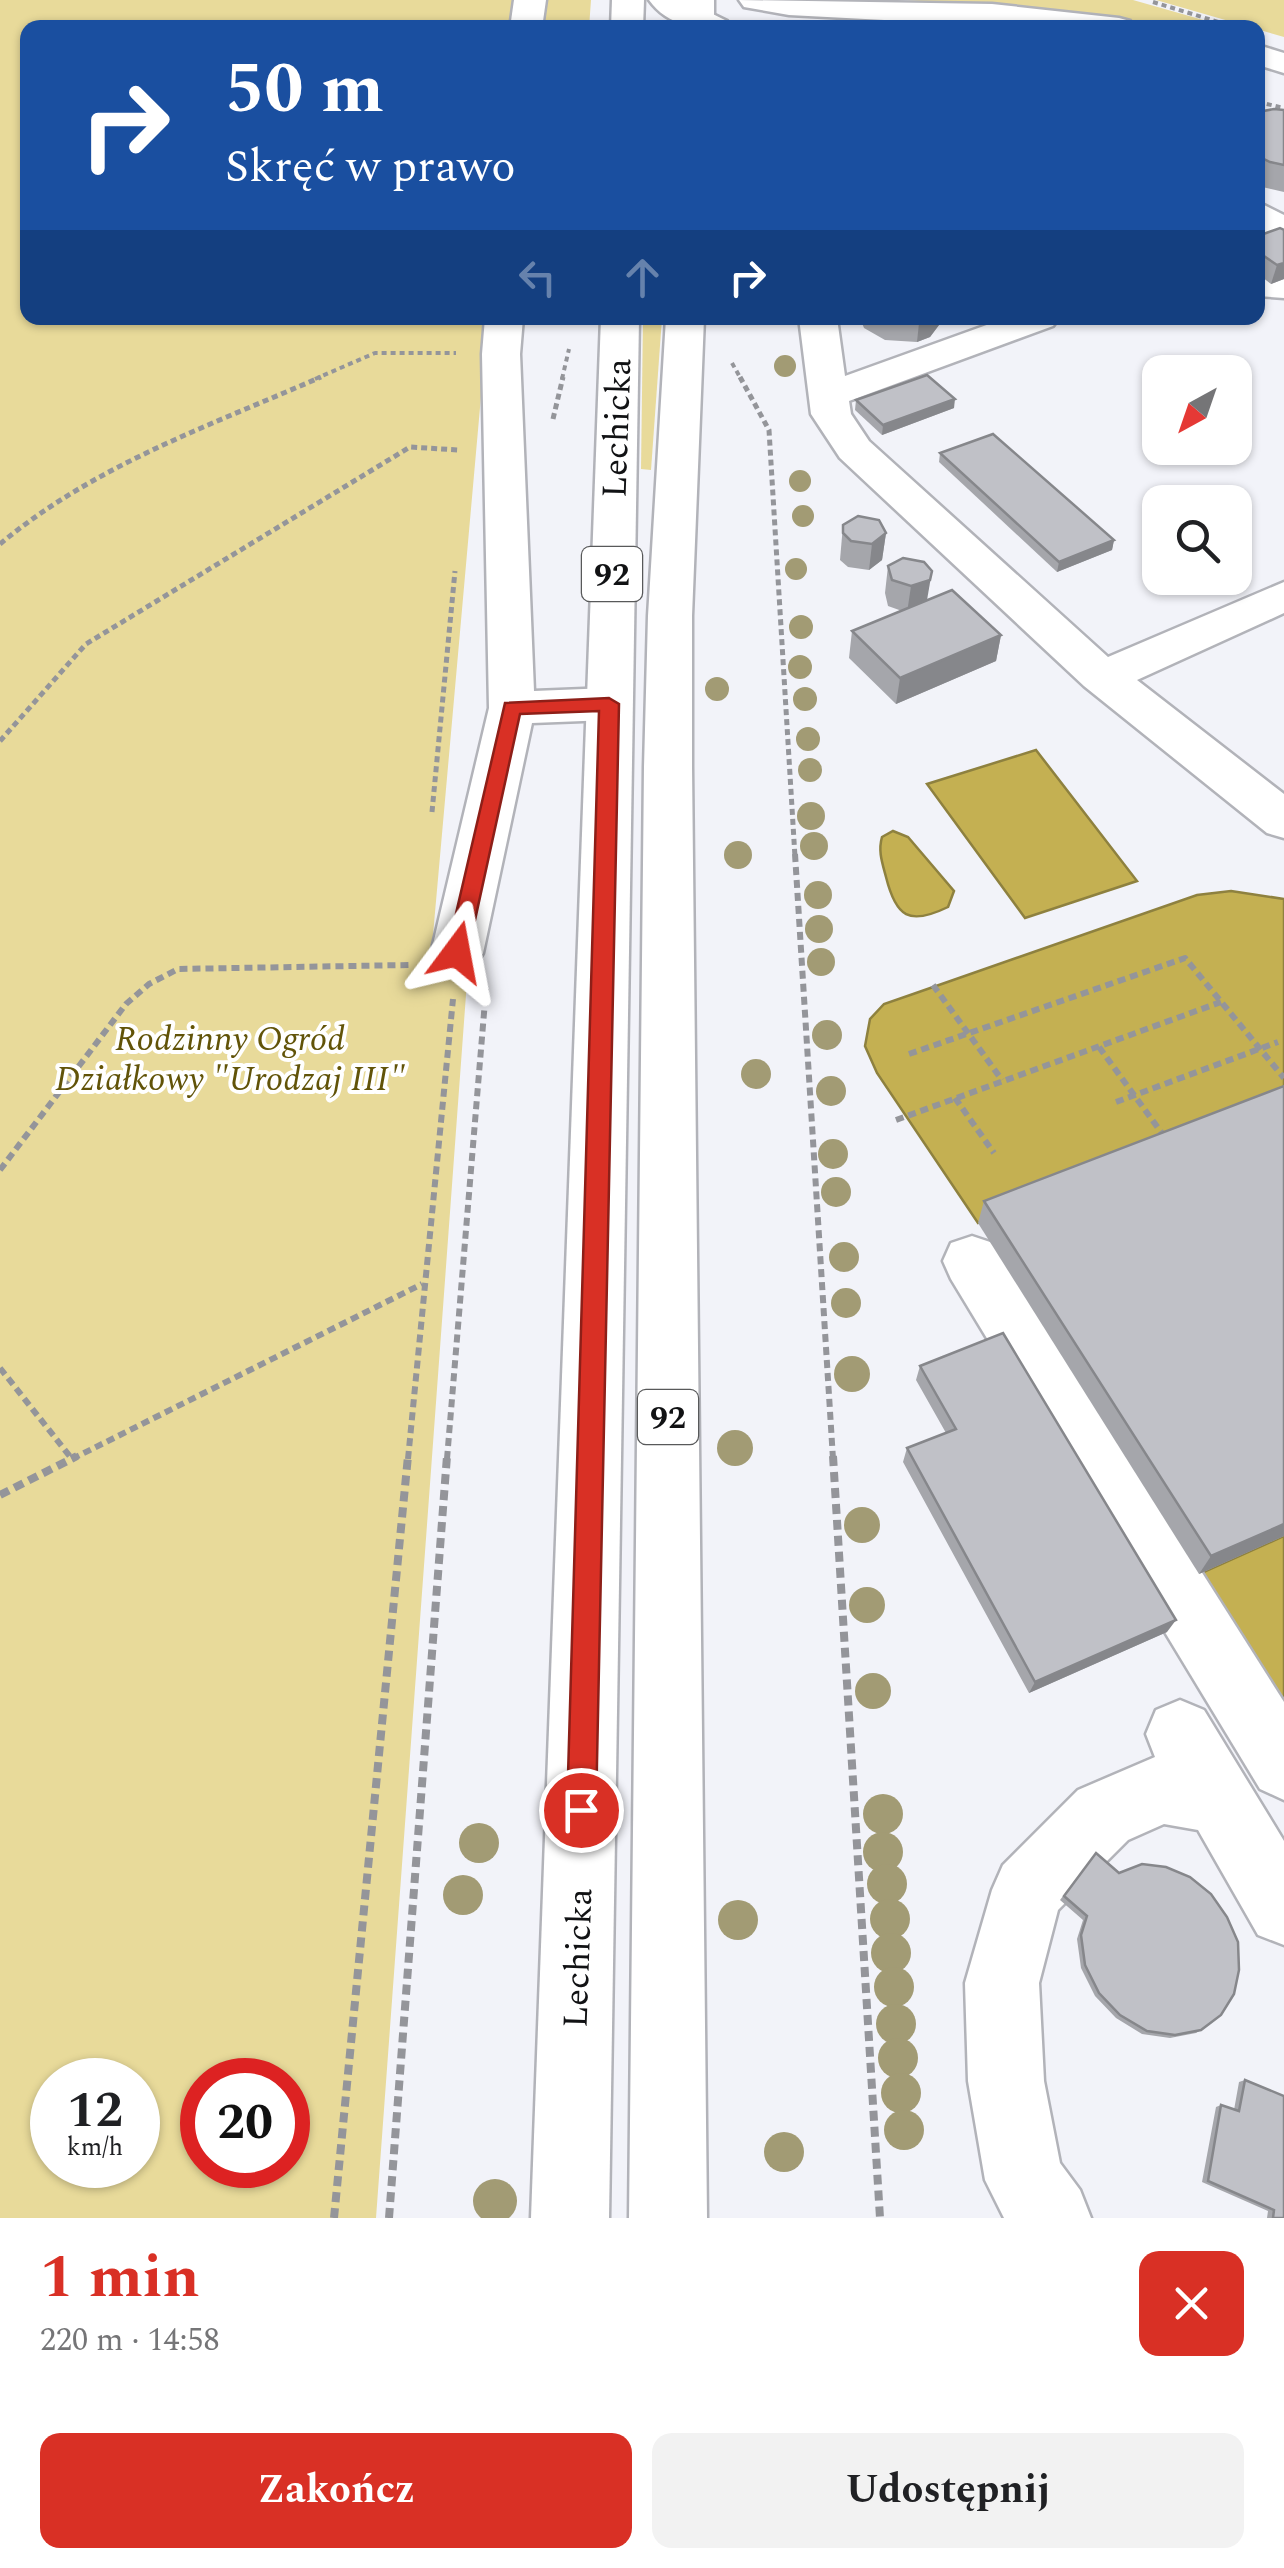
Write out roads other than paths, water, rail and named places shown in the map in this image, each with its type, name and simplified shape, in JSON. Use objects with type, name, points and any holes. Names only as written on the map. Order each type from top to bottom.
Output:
[{"type":"main road","points":[[665,0],[697,20]]},
{"type":"main road","points":[[755,0],[789,6],[958,10],[1048,20]]},
{"type":"main road","points":[[705,20],[789,6]]},
{"type":"main road","name":"Lechicka","points":[[570,2218],[620,325]]},
{"type":"main road","name":"Lechicka","points":[[668,2218],[668,766],[670,616],[685,325]]},
{"type":"main road","points":[[819,325],[832,414],[854,449],[1104,678],[1284,820]]},
{"type":"main road","points":[[829,395],[1021,325]]},
{"type":"main road","points":[[454,968],[512,708],[502,336]]},
{"type":"main road","points":[[1104,678],[1284,596]]},
{"type":"main road","points":[[512,708],[609,704]]},
{"type":"main road","points":[[972,1261],[1284,1765]]},
{"type":"main road","points":[[1180,1734],[1284,1909]]},
{"type":"main road","points":[[1052,2218],[1024,2180],[1006,2081],[1002,1983],[1028,1890],[1103,1815],[1163,1789],[1219,1799]]},
{"type":"park label","name":"Rodzinny Ogród Działkowy \"Urodzaj III\"","points":[[230,1058]]}]
